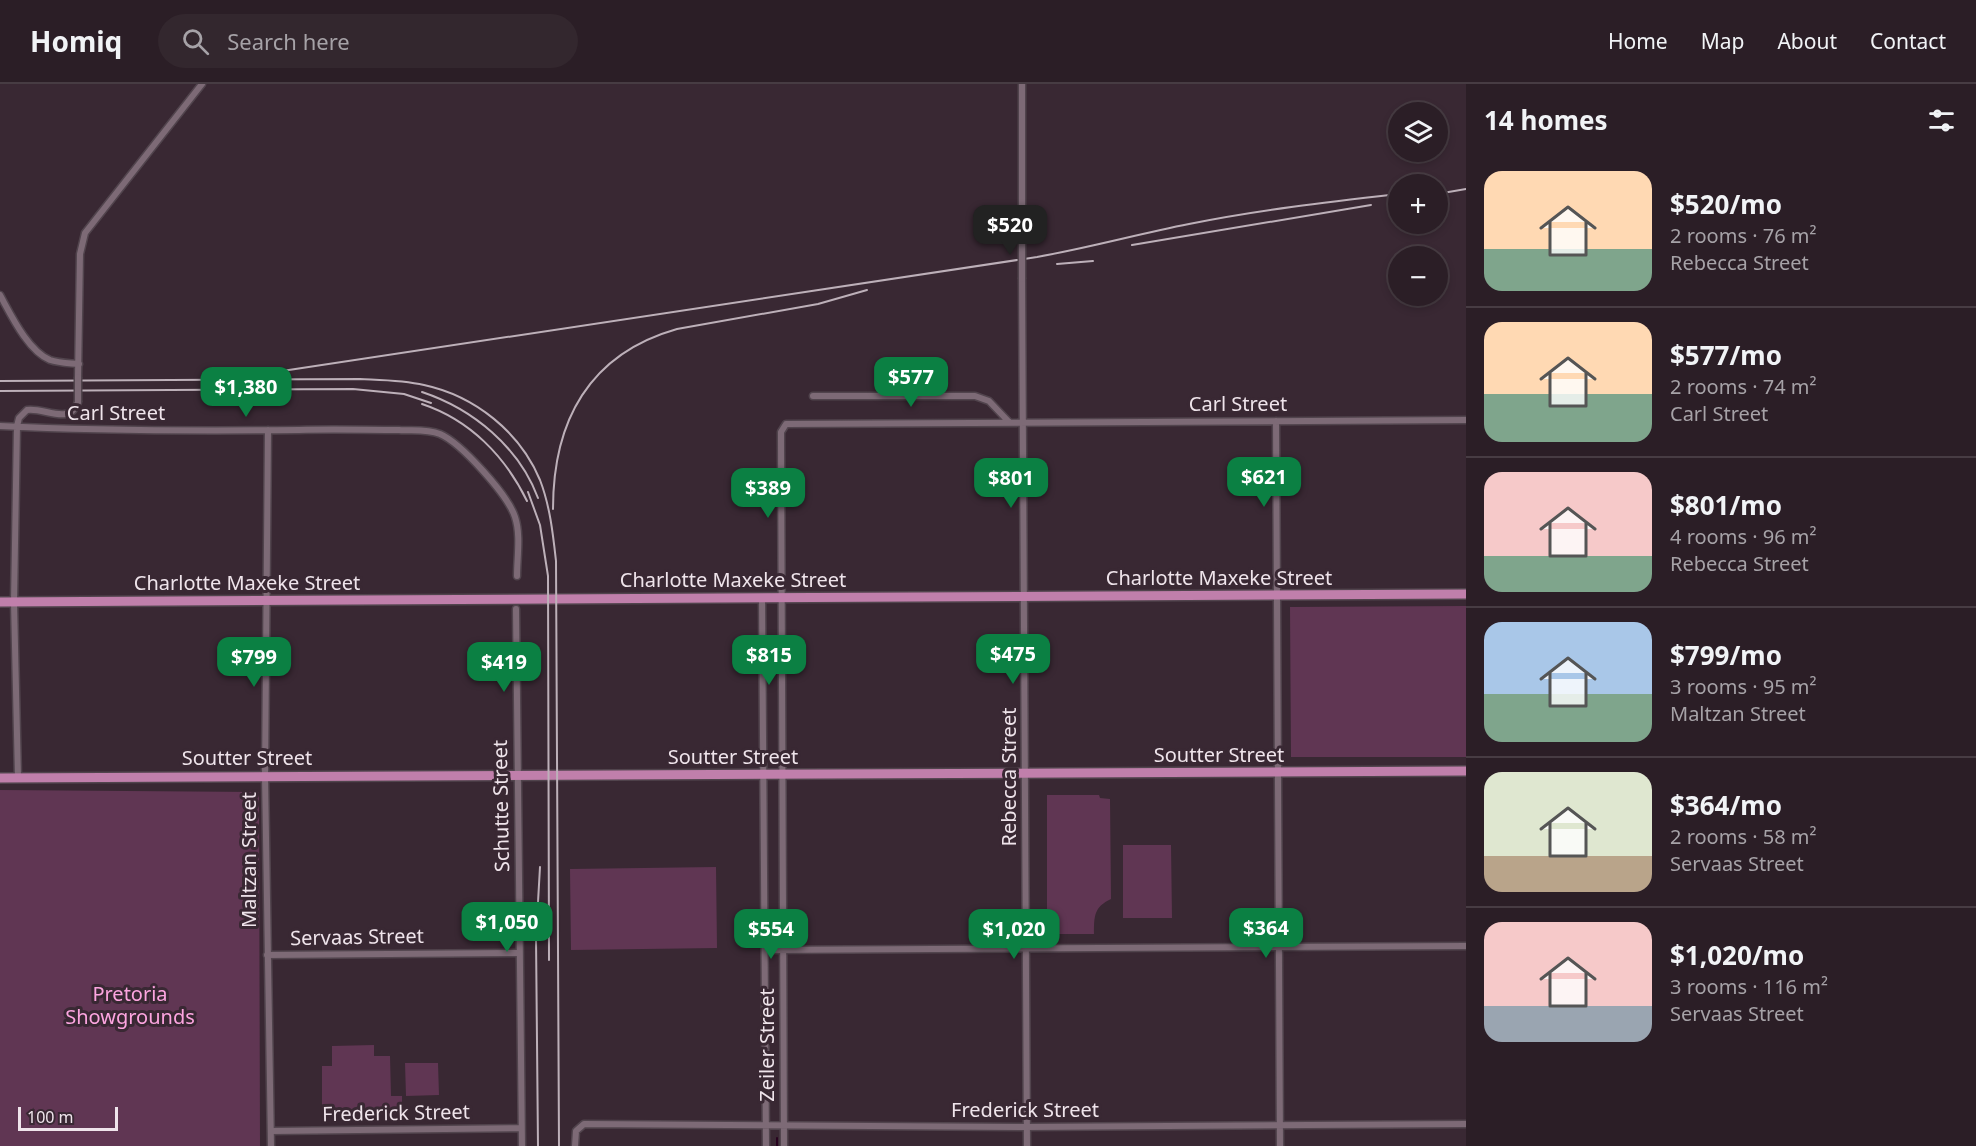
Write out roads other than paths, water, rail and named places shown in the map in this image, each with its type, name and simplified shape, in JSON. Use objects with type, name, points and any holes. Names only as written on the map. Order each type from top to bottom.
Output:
[{"type":"main road","name":"Charlotte Maxeke Street","points":[[0,602],[1466,594]]},
{"type":"main road","name":"Soutter Street","points":[[0,778],[1466,771]]},
{"type":"street","points":[[18,778],[14,602],[17,426],[21,415],[28,409],[66,415],[74,411],[78,402],[80,254],[85,233],[202,84]]},
{"type":"street","name":"Rebecca Street","points":[[1022,84],[1027,1146]]},
{"type":"street","points":[[0,295],[37,353],[60,363],[79,364]]},
{"type":"street","points":[[813,396],[975,396],[989,401],[1010,422]]},
{"type":"street","name":"Carl Street","points":[[780,441],[782,430],[789,424],[1466,420]]},
{"type":"street","points":[[1276,421],[1280,1146]]},
{"type":"street","name":"Carl Street","points":[[0,426],[92,430],[429,431],[446,437],[473,461],[496,486],[515,517],[517,576]]},
{"type":"street","name":"Maltzan Street","points":[[268,430],[265,776],[271,1146]]},
{"type":"street","name":"Zeiler Street","points":[[780,441],[784,1146]]},
{"type":"street","name":"Zeiler Street","points":[[762,598],[766,1146]]},
{"type":"street","name":"Schutte Street","points":[[516,609],[516,776],[522,1146]]},
{"type":"street","points":[[765,950],[1278,949],[1466,946]]},
{"type":"street","name":"Servaas Street","points":[[267,955],[519,952]]},
{"type":"street","name":"Frederick Street","points":[[575,1146],[576,1131],[584,1124],[1027,1126],[1466,1124]]},
{"type":"street","name":"Frederick Street","points":[[271,1131],[521,1128]]},
{"type":"waterway","points":[[777,1138],[777,1146]]},
{"type":"railway","points":[[1448,192],[1466,189]]},
{"type":"railway","points":[[269,373],[1037,257],[1215,219],[1388,195]]},
{"type":"railway","points":[[1132,245],[1371,205]]},
{"type":"railway","points":[[1057,264],[1093,261]]},
{"type":"railway","points":[[553,509],[560,447],[569,420],[582,395],[599,374],[620,355],[646,340],[677,329],[818,304],[867,290]]},
{"type":"railway","points":[[0,381],[392,380],[424,385],[461,398],[494,419],[521,446],[540,480],[551,520],[556,561],[559,1146]]},
{"type":"railway","points":[[0,391],[353,389],[404,394],[431,403]]},
{"type":"railway","points":[[422,392],[459,409],[492,432],[519,462],[538,498]]},
{"type":"railway","points":[[422,404],[456,420],[484,442],[508,469],[527,501]]},
{"type":"railway","points":[[528,492],[540,525],[548,576],[549,960]]},
{"type":"railway","points":[[538,1146],[536,937],[540,867]]},
{"type":"park label","name":"Pretoria Showgrounds","points":[[130,1006]]}]
